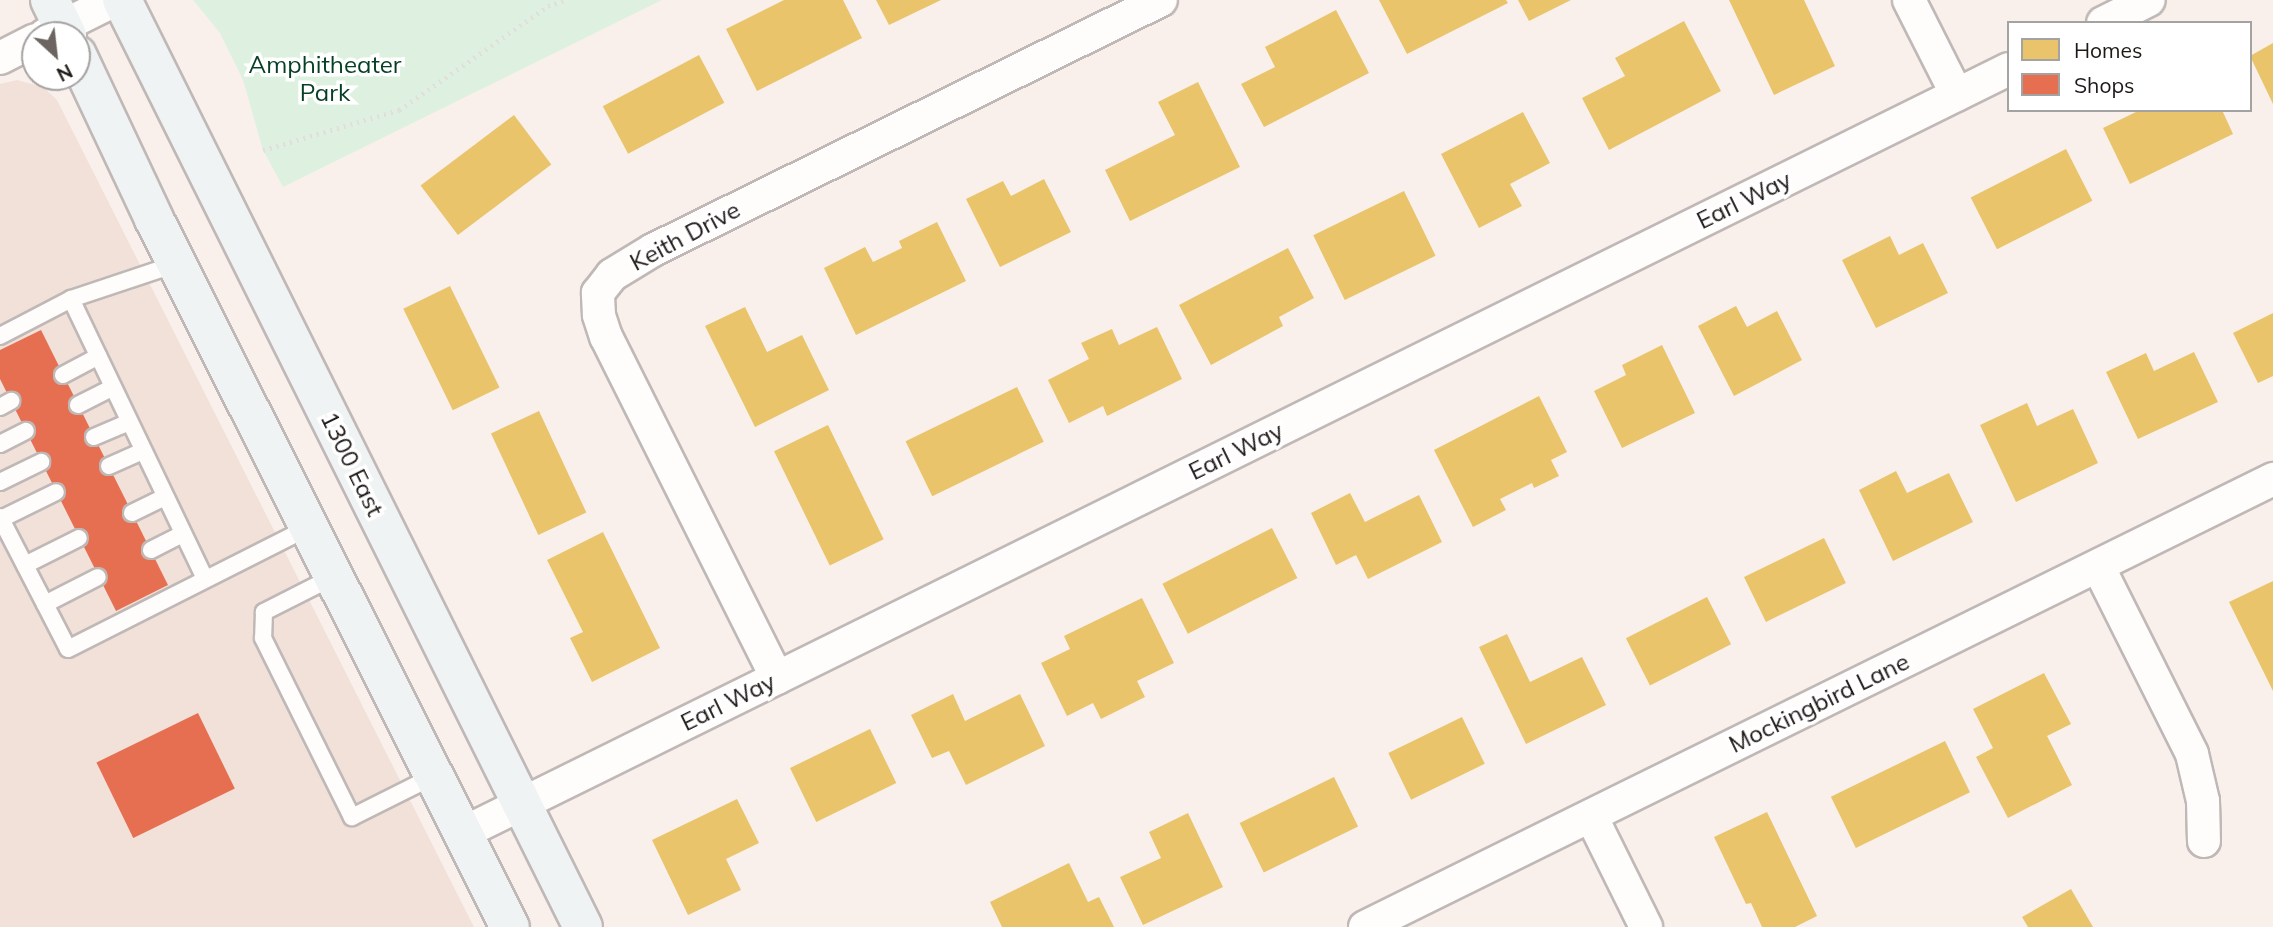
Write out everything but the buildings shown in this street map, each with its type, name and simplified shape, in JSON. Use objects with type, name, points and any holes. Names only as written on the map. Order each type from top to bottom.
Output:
[{"type":"main road","name":"1300 East","points":[[122,0],[583,927]]},
{"type":"main road","points":[[87,91],[335,576],[510,927]]},
{"type":"street","points":[[76,21],[115,0]]},
{"type":"street","name":"Keith Drive","points":[[777,678],[606,337],[599,315],[598,293],[612,275],[653,250],[1161,0]]},
{"type":"street","points":[[1909,0],[1957,95]]},
{"type":"street","points":[[2107,21],[2149,0]]},
{"type":"street","points":[[0,58],[21,48]]},
{"type":"street","name":"Earl Way","points":[[463,833],[2007,70]]},
{"type":"street","name":"Mockingbird Lane","points":[[1365,927],[2273,480]]},
{"type":"street","points":[[2098,566],[2192,754],[2203,801],[2204,841]]},
{"type":"street","points":[[1591,816],[1646,927]]},
{"type":"lane","points":[[0,336],[71,299],[176,264]]},
{"type":"lane","points":[[71,299],[205,579]]},
{"type":"lane","points":[[63,375],[98,356]]},
{"type":"lane","points":[[78,405],[113,387]]},
{"type":"lane","points":[[94,437],[129,422]]},
{"type":"lane","points":[[0,444],[26,431]]},
{"type":"lane","points":[[108,466],[143,451]]},
{"type":"lane","points":[[0,482],[41,462]]},
{"type":"lane","points":[[56,492],[1,518],[68,649],[310,527]]},
{"type":"lane","points":[[132,513],[165,497]]},
{"type":"lane","points":[[151,550],[182,534]]},
{"type":"lane","points":[[25,565],[79,538]]},
{"type":"lane","points":[[45,604],[98,576]]},
{"type":"lane","points":[[335,576],[264,612],[263,638],[352,817],[435,776]]},
{"type":"path","points":[[263,150],[399,110],[548,6],[565,0]]},
{"type":"shaded area","points":[[21,81],[21,91],[47,91],[57,100],[474,927],[0,927],[0,84]]},
{"type":"green space","name":"Amphitheater Park","points":[[193,0],[662,0],[283,187],[263,150],[243,80],[220,33]]}]
